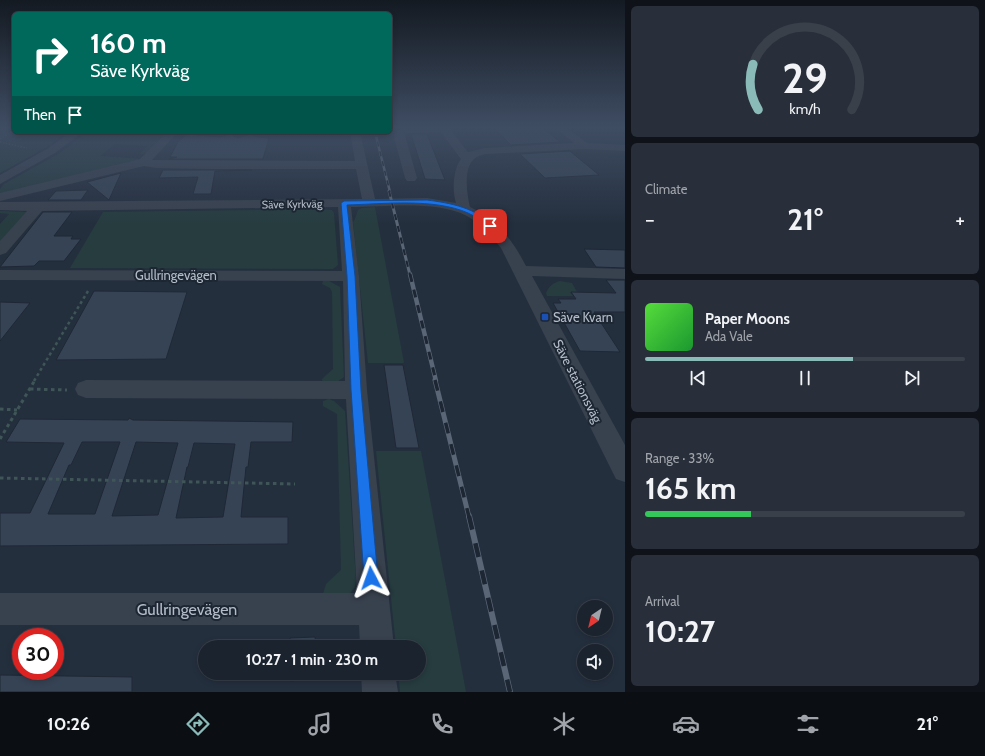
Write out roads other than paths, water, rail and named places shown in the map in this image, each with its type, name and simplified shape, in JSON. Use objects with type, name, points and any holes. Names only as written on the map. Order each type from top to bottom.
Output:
[{"type":"street","points":[[0,180],[36,159]]},
{"type":"street","points":[[361,159],[369,202]]},
{"type":"street","points":[[406,159],[411,178]]},
{"type":"street","points":[[464,209],[460,194],[460,186],[464,163],[468,159]]},
{"type":"street","points":[[0,197],[144,162],[156,164],[210,165],[362,165]]},
{"type":"street","name":"Säve Kyrkväg","points":[[0,206],[427,202],[464,209],[484,220],[508,247],[521,271]]},
{"type":"street","points":[[344,203],[351,276],[356,390],[376,640]]},
{"type":"street","points":[[0,250],[38,206]]},
{"type":"street","points":[[521,271],[622,276]]},
{"type":"street","name":"Säve stationsväg","points":[[521,271],[625,470]]},
{"type":"street","name":"Gullringevägen","points":[[0,275],[351,276]]},
{"type":"street","points":[[86,389],[356,390]]},
{"type":"street","name":"Gullringevägen","points":[[0,609],[374,609]]},
{"type":"street","points":[[379,680],[380,692]]},
{"type":"railway","points":[[382,159],[390,192]]},
{"type":"railway","points":[[389,191],[410,275]]},
{"type":"railway","points":[[410,274],[436,381]]},
{"type":"railway","points":[[435,380],[469,517]]},
{"type":"railway","points":[[469,516],[510,692]]},
{"type":"place","name":"Säve Kvarn","points":[[545,317]]}]
